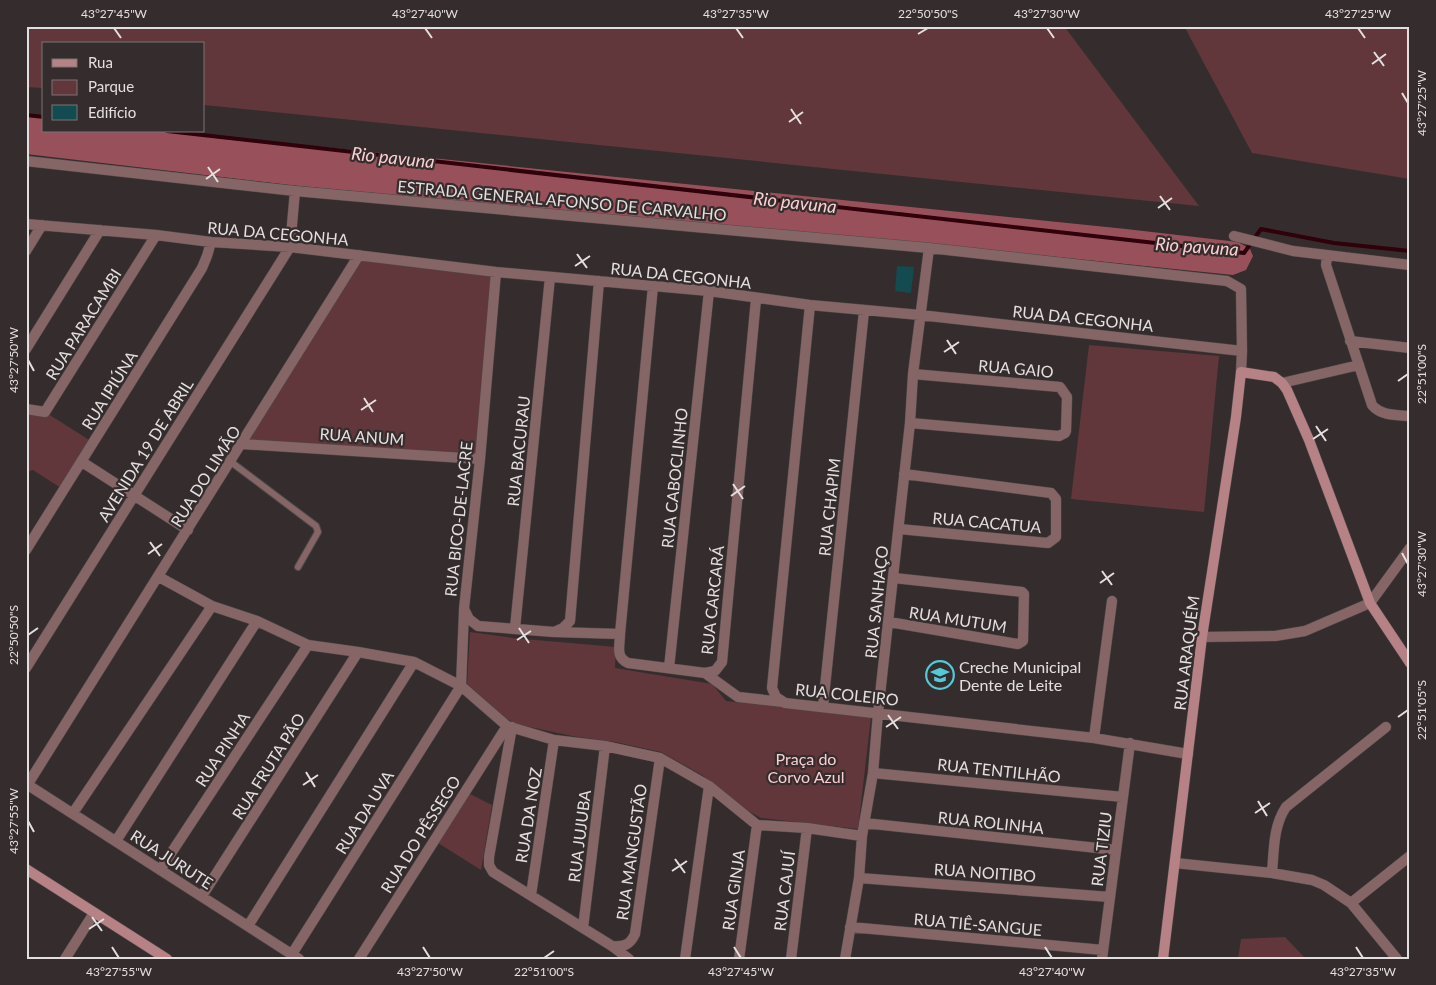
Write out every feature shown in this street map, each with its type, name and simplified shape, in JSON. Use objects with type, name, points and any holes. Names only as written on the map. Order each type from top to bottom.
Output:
[{"type":"street","name":"ESTRADA GENERAL AFONSO DE CARVALHO","points":[[26,160],[295,191],[929,248],[1227,281],[1241,289],[1242,351]]},
{"type":"street","points":[[290,247],[295,191]]},
{"type":"street","name":"RUA DA CEGONHA","points":[[26,224],[156,235],[211,242],[290,247],[496,272],[709,291],[756,299],[920,315],[1242,351]]},
{"type":"street","points":[[26,251],[42,225]]},
{"type":"street","points":[[26,349],[100,230]]},
{"type":"street","name":"RUA PARACAMBI","points":[[26,409],[45,412],[156,235]]},
{"type":"street","points":[[1234,236],[1293,251],[1410,264]]},
{"type":"street","name":"RUA IPIÚNA","points":[[26,550],[202,268],[208,256],[211,242]]},
{"type":"street","name":"AVENIDA 19 DE ABRIL","points":[[26,668],[290,247]]},
{"type":"street","name":"RUA SANHAÇO","points":[[845,959],[859,878],[864,823],[874,773],[878,713],[894,578],[910,423],[913,374],[929,248]]},
{"type":"street","name":"RUA DO LIMÃO","points":[[27,786],[359,255]]},
{"type":"street","points":[[1327,256],[1326,265],[1372,404],[1375,409],[1384,413],[1410,416]]},
{"type":"street","name":"RUA BICO-DE-LACRE","points":[[496,272],[480,459],[464,609],[469,619],[478,626],[554,632],[620,634]]},
{"type":"street","name":"RUA BACURAU","points":[[515,628],[550,277]]},
{"type":"street","points":[[554,632],[564,628],[570,620],[599,281]]},
{"type":"street","name":"RUA CARCARÁ","points":[[653,286],[619,657],[628,663],[705,673],[715,671],[722,662],[756,299]]},
{"type":"street","name":"RUA CABOCLINHO","points":[[669,668],[709,291]]},
{"type":"street","name":"RUA COLEIRO","points":[[810,305],[772,688],[776,697],[785,702],[1094,738],[1188,754]]},
{"type":"street","name":"RUA CHAPIM","points":[[823,706],[864,311]]},
{"type":"street","points":[[1350,341],[1410,348]]},
{"type":"street","name":"RUA ARAQUÉM","points":[[1163,959],[1202,637],[1236,417],[1242,351]]},
{"type":"street","points":[[1282,382],[1359,365]]},
{"type":"street","points":[[1241,372],[1274,377],[1282,382],[1309,440],[1370,603],[1410,663]]},
{"type":"street","name":"RUA GAIO","points":[[910,423],[1059,436],[1066,433],[1067,397],[1060,387],[913,374]]},
{"type":"street","name":"RUA ANUM","points":[[242,444],[480,459]]},
{"type":"street","points":[[82,462],[188,530]]},
{"type":"street","name":"RUA CACATUA","points":[[899,529],[1048,543],[1056,537],[1056,499],[1052,493],[904,474]]},
{"type":"street","points":[[1202,637],[1275,636],[1305,631],[1370,603],[1410,548]]},
{"type":"street","points":[[159,577],[212,606],[257,621],[308,645],[414,662],[460,686],[509,727],[554,740],[605,746],[660,758],[709,786],[757,825],[807,828],[862,836]]},
{"type":"street","name":"RUA MUTUM","points":[[889,622],[1018,644],[1023,641],[1024,594],[1022,592],[894,578]]},
{"type":"street","points":[[1094,738],[1112,601]]},
{"type":"street","points":[[73,813],[212,606]]},
{"type":"street","points":[[460,686],[464,609]]},
{"type":"street","points":[[116,841],[257,621]]},
{"type":"street","name":"RUA PINHA","points":[[160,870],[308,645]]},
{"type":"street","name":"RUA FRUTA PÃO","points":[[202,896],[358,652]]},
{"type":"street","points":[[248,926],[414,662]]},
{"type":"street","points":[[705,673],[738,696],[785,702]]},
{"type":"street","name":"RUA DA UVA","points":[[296,956],[460,686]]},
{"type":"street","name":"RUA MANGUSTÃO","points":[[509,727],[489,856],[493,872],[612,946],[627,945],[632,941],[635,934],[660,758]]},
{"type":"street","name":"RUA DO PÊSSEGO","points":[[359,959],[509,727]]},
{"type":"street","points":[[1272,873],[1279,816],[1286,807],[1386,727]]},
{"type":"street","name":"RUA DA NOZ","points":[[531,895],[554,740]]},
{"type":"street","name":"RUA TIZIU","points":[[1102,954],[1130,743]]},
{"type":"street","name":"RUA JUJUBA","points":[[583,928],[605,746]]},
{"type":"street","name":"RUA TENTILHÃO","points":[[874,773],[1123,797]]},
{"type":"street","name":"RUA JURUTE","points":[[27,786],[73,813],[296,956]]},
{"type":"street","points":[[685,959],[709,786]]},
{"type":"street","name":"RUA ROLINHA","points":[[864,823],[1116,850]]},
{"type":"street","name":"RUA GINJA","points":[[740,959],[757,825]]},
{"type":"street","name":"RUA CAJUÍ","points":[[791,959],[807,828]]},
{"type":"street","points":[[1351,903],[1410,856]]},
{"type":"street","points":[[1175,863],[1272,873],[1312,880],[1324,885],[1351,903],[1397,959]]},
{"type":"street","points":[[26,870],[167,959]]},
{"type":"street","name":"RUA NOITIBO","points":[[859,878],[1110,897]]},
{"type":"street","points":[[65,959],[94,913]]},
{"type":"street","name":"RUA TIÊ-SANGUE","points":[[850,928],[1102,954]]},
{"type":"street","points":[[612,946],[629,959]]},
{"type":"lane","points":[[230,462],[316,526],[318,532],[298,567]]},
{"type":"green space","points":[[26,26],[1064,26],[1199,206],[205,105],[205,42],[42,42],[42,88],[26,87]]},
{"type":"green space","points":[[1184,26],[1410,26],[1410,179],[1252,153]]},
{"type":"green space","points":[[360,259],[494,276],[478,456],[248,440]]},
{"type":"green space","points":[[1089,345],[1219,356],[1204,512],[1071,499]]},
{"type":"green space","points":[[26,409],[45,412],[94,443],[64,490],[33,470],[26,472]]},
{"type":"green space","name":"Praça do Corvo Azul","points":[[470,632],[513,638],[616,647],[615,668],[712,684],[726,701],[871,717],[858,829],[761,818],[743,808],[702,775],[661,752],[516,724],[507,719],[467,684]]},
{"type":"green space","points":[[466,792],[492,805],[481,870],[435,841]]},
{"type":"green space","points":[[1285,937],[1306,959],[1238,959],[1241,939]]},
{"type":"shaded area","points":[[26,116],[42,118],[42,132],[176,132],[1126,229],[1238,242],[1250,249],[1253,256],[1246,270],[1233,275],[930,244],[298,186],[26,154]]},
{"type":"building","points":[[897,266],[914,267],[911,293],[895,291]]},
{"type":"waterway","name":"Rio pavuna","points":[[26,115],[42,117]]},
{"type":"waterway","name":"Rio pavuna","points":[[176,132],[1244,253],[1261,229],[1334,243],[1410,251]]},
{"type":"place","name":"Creche Municipal Dente de Leite","points":[[940,675]]}]
